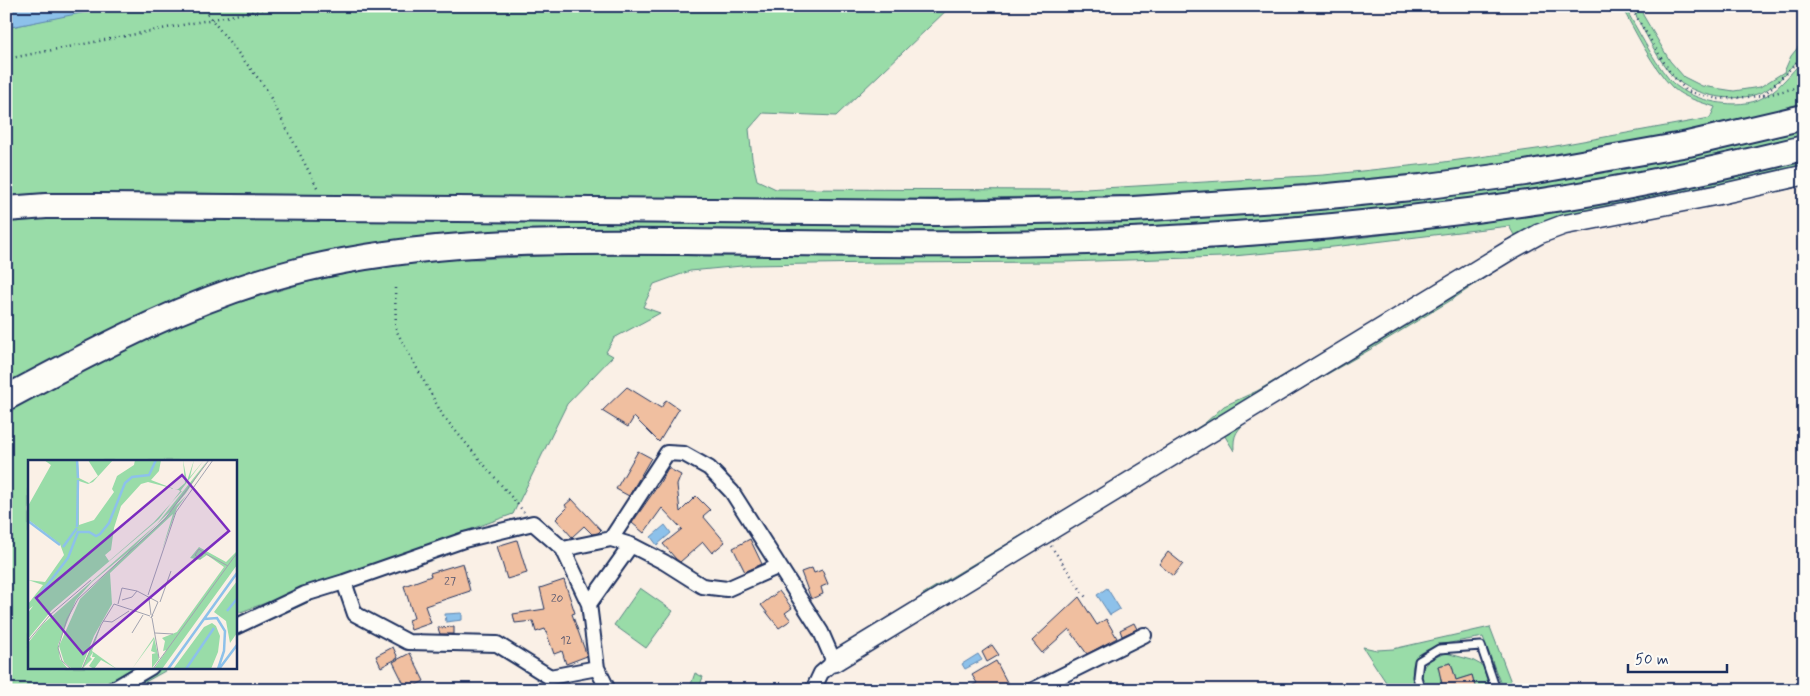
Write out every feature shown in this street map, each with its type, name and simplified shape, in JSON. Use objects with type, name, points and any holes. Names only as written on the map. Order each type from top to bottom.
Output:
[{"type":"highway","points":[[6,209],[46,206],[98,206],[937,213],[1133,209],[1278,200],[1420,188],[1525,173],[1688,144],[1804,117]]},
{"type":"highway","points":[[6,398],[101,347],[145,326],[188,307],[240,288],[306,269],[422,248],[489,243],[568,241],[929,244],[1109,241],[1297,231],[1423,218],[1546,200],[1693,174],[1804,148]]},
{"type":"street","points":[[813,690],[821,674],[834,662],[1539,234],[1563,225],[1717,195],[1804,175]]},
{"type":"street","points":[[611,539],[667,453],[684,454],[709,468],[732,492],[821,632],[834,662]]},
{"type":"street","points":[[236,627],[306,594],[464,540],[533,523],[563,549],[589,604],[597,668],[608,690]]},
{"type":"street","points":[[563,549],[611,539],[631,545],[664,562],[702,586],[727,589],[779,566]]},
{"type":"street","points":[[589,604],[631,545]]},
{"type":"street","points":[[344,582],[355,614],[408,642],[497,644],[550,677],[597,668]]},
{"type":"street","points":[[1033,690],[1144,635]]},
{"type":"street","points":[[112,690],[149,668]]},
{"type":"lane","points":[[1421,690],[1417,678],[1419,661],[1439,650],[1481,646],[1496,690]]},
{"type":"path","points":[[201,6],[265,87],[328,208]]},
{"type":"path","points":[[6,59],[281,6]]},
{"type":"path","points":[[1630,6],[1671,74],[1688,91],[1718,99],[1762,96],[1804,86]]},
{"type":"path","points":[[1762,96],[1804,55]]},
{"type":"path","points":[[395,288],[396,330],[443,416],[533,523]]},
{"type":"path","points":[[1043,535],[1087,599]]},
{"type":"green space","points":[[111,6],[951,6],[836,116],[763,113],[749,129],[752,158],[757,180],[776,189],[1069,190],[1324,175],[1437,163],[1544,148],[1710,118],[1715,107],[1682,94],[1665,80],[1621,6],[1624,6],[1662,71],[1687,93],[1698,98],[1723,103],[1736,104],[1758,100],[1777,87],[1804,59],[1804,103],[1730,123],[1564,154],[1457,170],[1213,194],[862,200],[564,199],[185,193],[47,193],[6,196],[6,28]]},
{"type":"green space","points":[[1631,6],[1640,6],[1643,15],[1670,61],[1684,77],[1702,86],[1734,91],[1760,87],[1784,72],[1791,56],[1804,40],[1804,52],[1773,86],[1766,90],[1745,97],[1733,98],[1709,95],[1687,87],[1672,75],[1652,46]]},
{"type":"green space","points":[[1804,126],[1804,138],[1623,179],[1332,218],[1101,231],[349,250],[6,389],[6,219],[48,216],[504,221],[1533,183],[1621,168]]},
{"type":"green space","points":[[1804,159],[1804,169],[1572,216],[926,598],[923,594],[1136,467],[1205,423],[1224,406],[1257,391],[1398,308],[1498,246],[1514,235],[1509,226],[1333,247],[1222,257],[1065,262],[752,265],[690,271],[654,284],[643,307],[660,313],[614,338],[606,352],[613,356],[567,404],[513,514],[236,614],[236,460],[28,460],[28,668],[132,668],[96,690],[6,690],[6,411],[143,338],[230,305],[308,282],[388,265],[450,258],[479,259],[580,254],[1052,256],[1212,249],[1357,238],[1523,217],[1713,183]]},
{"type":"green space","points":[[1804,180],[1804,185],[1789,189],[1577,230],[1549,239],[1513,259],[1453,299],[1371,349],[1249,419],[1237,433],[1234,440],[1234,451],[1223,433],[1275,399],[1543,238],[1571,228],[1738,197]]},
{"type":"green space","points":[[640,588],[673,611],[646,648],[614,625]]},
{"type":"green space","points":[[328,593],[236,636],[236,631],[291,605]]},
{"type":"green space","points":[[1490,627],[1514,690],[1503,690],[1483,637],[1444,644],[1425,651],[1418,656],[1412,669],[1417,690],[1391,690],[1363,647],[1377,650],[1393,649]]},
{"type":"green space","points":[[1446,653],[1472,660],[1483,666],[1490,690],[1476,690],[1472,675],[1456,680],[1451,663],[1438,666],[1444,689],[1425,690],[1422,682],[1422,670],[1433,658]]},
{"type":"green space","points":[[157,668],[170,668],[131,690],[120,690]]},
{"type":"green space","points":[[695,673],[703,677],[698,690],[689,690]]},
{"type":"water","points":[[28,6],[111,7],[6,28],[6,11]]},
{"type":"water","points":[[665,525],[671,533],[657,545],[651,537]]},
{"type":"water","points":[[1107,588],[1120,609],[1110,615],[1097,595]]},
{"type":"water","points":[[462,613],[462,620],[446,622],[445,614]]},
{"type":"water","points":[[978,654],[982,660],[965,669],[962,664]]},
{"type":"building","points":[[627,387],[661,408],[666,400],[679,409],[659,442],[634,417],[628,427],[602,411]]},
{"type":"building","points":[[638,451],[651,458],[629,496],[616,489]]},
{"type":"building","points":[[668,468],[681,475],[677,485],[680,512],[696,496],[710,510],[703,516],[725,542],[712,553],[703,542],[680,562],[676,559],[663,544],[682,529],[662,508],[644,533],[632,523]]},
{"type":"building","points":[[572,499],[601,530],[598,533],[592,534],[584,526],[572,537],[556,519],[567,508],[565,505]]},
{"type":"building","points":[[750,539],[762,564],[745,572],[733,548]]},
{"type":"building","points":[[517,540],[527,573],[507,579],[497,546]]},
{"type":"building","points":[[1168,552],[1183,564],[1173,576],[1159,564]]},
{"type":"building","points":[[463,563],[470,591],[425,606],[431,623],[411,630],[408,620],[414,618],[404,586],[431,576],[430,573]]},
{"type":"building","points":[[812,568],[814,573],[822,570],[828,584],[821,587],[823,594],[811,599],[801,572]]},
{"type":"building","points":[[564,580],[575,613],[572,614],[587,656],[566,664],[562,651],[554,654],[545,629],[536,632],[533,621],[515,623],[513,614],[545,609],[540,588]]},
{"type":"building","points":[[779,591],[792,608],[785,613],[791,620],[779,628],[761,605]]},
{"type":"building","points":[[1079,597],[1097,625],[1106,619],[1117,638],[1087,654],[1069,629],[1042,653],[1032,641]]},
{"type":"building","points":[[1134,623],[1137,629],[1122,636],[1120,630]]},
{"type":"building","points":[[454,627],[454,634],[440,634],[438,628]]},
{"type":"building","points":[[992,645],[999,655],[987,662],[982,652]]},
{"type":"building","points":[[393,647],[398,658],[381,667],[376,656]]},
{"type":"building","points":[[410,653],[424,681],[407,690],[393,662]]},
{"type":"building","points":[[996,661],[1008,684],[998,690],[963,690],[977,683],[972,675]]},
{"type":"building","points":[[1451,663],[1456,680],[1472,675],[1476,690],[1432,690],[1432,686],[1442,684],[1438,666]]}]
